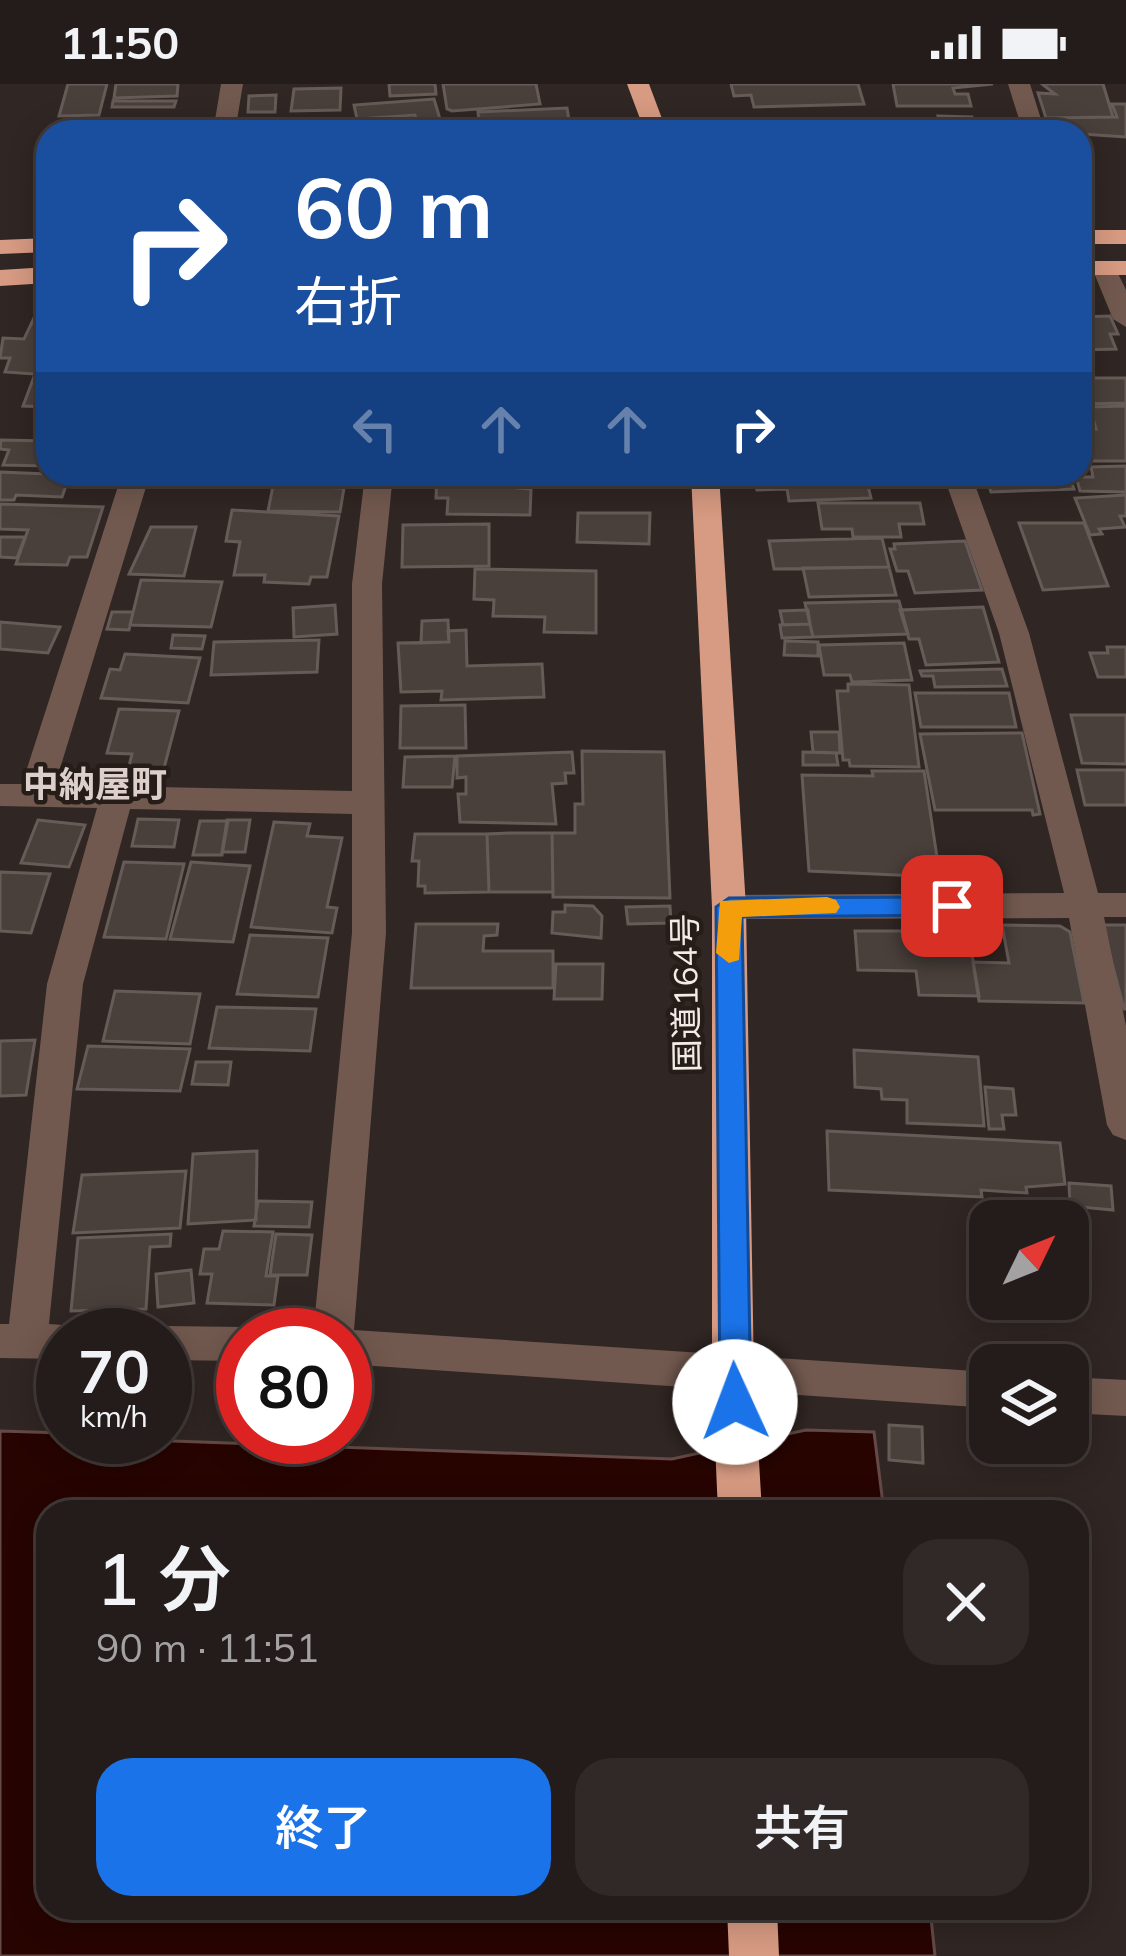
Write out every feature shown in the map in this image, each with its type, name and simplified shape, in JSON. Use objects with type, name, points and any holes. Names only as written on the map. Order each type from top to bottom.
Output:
[{"type":"highway","points":[[638,84],[652,120]]},
{"type":"highway","points":[[1092,237],[1126,237]]},
{"type":"highway","points":[[0,247],[36,245]]},
{"type":"highway","points":[[0,278],[36,276]]},
{"type":"highway","name":"国道164号","points":[[706,486],[729,907],[733,1376],[740,1500]]},
{"type":"highway","points":[[752,1920],[754,1956]]},
{"type":"street","points":[[226,120],[232,84]]},
{"type":"street","points":[[1018,84],[1030,120]]},
{"type":"street","points":[[1103,268],[1126,319]]},
{"type":"street","points":[[34,796],[132,486]]},
{"type":"street","points":[[335,1308],[369,933],[367,584],[378,486]]},
{"type":"street","points":[[962,486],[1030,686],[1087,905],[1126,1125]]},
{"type":"street","points":[[0,795],[367,803]]},
{"type":"street","points":[[30,1341],[65,985],[117,797]]},
{"type":"street","points":[[729,907],[1126,905]]},
{"type":"street","points":[[372,1349],[969,1389]]},
{"type":"street","points":[[1089,1396],[1126,1398]]},
{"type":"shaded area","points":[[806,1430],[874,1432],[882,1500],[36,1500],[36,1920],[931,1920],[935,1956],[0,1956],[0,1431],[36,1432],[36,1464],[192,1464],[192,1442],[216,1443],[216,1464],[372,1464],[372,1448],[672,1459]]},
{"type":"building","points":[[68,84],[107,84],[99,115],[59,116]]},
{"type":"building","points":[[116,84],[178,84],[177,96],[114,98]]},
{"type":"building","points":[[389,84],[435,84],[436,94],[390,96]]},
{"type":"building","points":[[443,84],[536,84],[540,104],[452,111],[447,109]]},
{"type":"building","points":[[731,84],[858,84],[864,104],[754,107],[751,95],[734,96]]},
{"type":"building","points":[[893,84],[993,84],[953,88],[955,94],[968,94],[971,106],[897,106]]},
{"type":"building","points":[[1042,84],[1103,84],[1113,117],[1046,118],[1038,93],[1055,94]]},
{"type":"building","points":[[341,88],[340,110],[291,111],[294,89]]},
{"type":"building","points":[[276,95],[275,112],[248,112],[249,96]]},
{"type":"building","points":[[434,99],[440,120],[416,120],[415,115],[357,119],[354,105]]},
{"type":"building","points":[[113,101],[176,101],[174,107],[112,107]]},
{"type":"building","points":[[1112,104],[1126,104],[1126,137],[1092,135],[1092,120],[1046,118],[1117,117]]},
{"type":"building","points":[[567,108],[569,120],[479,120],[478,112]]},
{"type":"building","points":[[938,116],[973,120],[939,120]]},
{"type":"building","points":[[1110,316],[1118,334],[1110,334],[1116,349],[1092,350],[1092,317]]},
{"type":"building","points":[[36,318],[36,407],[23,406],[35,374],[5,372],[10,358],[0,358],[3,338],[24,339]]},
{"type":"building","points":[[1092,378],[1126,378],[1126,403],[1092,404]]},
{"type":"building","points":[[1126,406],[1126,461],[1092,461],[1092,429],[1096,429],[1092,407]]},
{"type":"building","points":[[1,440],[36,441],[36,466],[3,465],[9,450],[0,449]]},
{"type":"building","points":[[1126,466],[1126,492],[1080,491],[1079,486],[1092,486],[1092,467]]},
{"type":"building","points":[[0,472],[36,474],[36,486],[66,486],[62,497],[16,495],[14,500],[0,500]]},
{"type":"building","points":[[273,486],[344,488],[340,512],[268,511]]},
{"type":"building","points":[[436,486],[518,486],[531,489],[530,515],[447,514],[448,498],[436,498]]},
{"type":"building","points":[[756,486],[868,486],[871,498],[789,501],[787,489],[757,490]]},
{"type":"building","points":[[989,486],[1074,489],[991,492]]},
{"type":"building","points":[[1126,495],[1126,516],[1120,516],[1125,527],[1099,529],[1102,534],[1090,535],[1075,498]]},
{"type":"building","points":[[818,503],[920,503],[924,524],[899,524],[901,537],[853,537],[852,529],[822,529]]},
{"type":"building","points":[[0,504],[103,507],[87,557],[70,557],[67,565],[16,564],[28,530],[0,529]]},
{"type":"building","points":[[232,510],[339,516],[327,577],[311,577],[309,584],[264,582],[265,575],[234,575],[240,542],[226,541]]},
{"type":"building","points":[[578,513],[650,513],[649,544],[577,542]]},
{"type":"building","points":[[1019,523],[1084,523],[1108,586],[1043,590]]},
{"type":"building","points":[[489,524],[489,566],[402,567],[403,525]]},
{"type":"building","points":[[151,527],[196,527],[184,576],[129,574]]},
{"type":"building","points":[[0,537],[25,537],[17,558],[0,557]]},
{"type":"building","points":[[882,538],[889,567],[774,569],[769,541]]},
{"type":"building","points":[[965,541],[982,590],[915,593],[908,571],[897,571],[890,549],[895,549],[894,544]]},
{"type":"building","points":[[889,567],[896,595],[809,597],[803,568]]},
{"type":"building","points":[[475,569],[596,571],[596,633],[544,632],[545,617],[493,616],[494,600],[474,599]]},
{"type":"building","points":[[141,580],[222,582],[211,627],[130,625]]},
{"type":"building","points":[[899,601],[908,634],[813,637],[805,603]]},
{"type":"building","points":[[335,605],[337,634],[294,637],[293,608]]},
{"type":"building","points":[[983,607],[999,662],[926,665],[919,639],[909,639],[900,610]]},
{"type":"building","points":[[808,610],[810,624],[783,625],[780,611]]},
{"type":"building","points":[[112,612],[133,612],[129,630],[107,629]]},
{"type":"building","points":[[448,620],[449,642],[421,643],[422,621]]},
{"type":"building","points":[[0,622],[60,627],[48,653],[0,649]]},
{"type":"building","points":[[810,624],[813,637],[782,638],[780,625]]},
{"type":"building","points":[[466,630],[467,666],[542,664],[544,697],[441,700],[442,691],[401,692],[398,643],[449,642],[448,631]]},
{"type":"building","points":[[173,635],[205,636],[202,649],[171,648]]},
{"type":"building","points":[[319,640],[317,672],[211,675],[214,642]]},
{"type":"building","points":[[785,641],[818,642],[818,656],[784,655]]},
{"type":"building","points":[[904,643],[912,680],[852,682],[850,675],[824,675],[819,645]]},
{"type":"building","points":[[1107,647],[1126,647],[1126,677],[1098,677],[1090,653],[1108,653]]},
{"type":"building","points":[[125,654],[200,658],[188,703],[101,698],[110,669],[120,670]]},
{"type":"building","points":[[1002,669],[1007,686],[935,687],[933,676],[922,676],[920,671]]},
{"type":"building","points":[[848,684],[909,685],[919,767],[850,766],[849,760],[843,760],[837,691],[848,691]]},
{"type":"building","points":[[915,693],[1009,693],[1016,727],[921,727]]},
{"type":"building","points":[[465,705],[466,748],[400,748],[401,706]]},
{"type":"building","points":[[119,709],[179,711],[163,772],[128,770],[132,754],[107,753]]},
{"type":"building","points":[[1071,715],[1126,715],[1126,764],[1082,763]]},
{"type":"building","points":[[811,732],[839,732],[840,753],[813,752]]},
{"type":"building","points":[[1022,733],[1040,814],[1033,815],[1032,810],[935,810],[920,734]]},
{"type":"building","points":[[582,751],[664,752],[670,898],[553,897],[552,833],[575,833],[575,804],[583,804]]},
{"type":"building","points":[[572,752],[574,773],[565,773],[566,783],[552,784],[556,824],[460,822],[458,794],[466,794],[466,777],[457,778],[457,756]]},
{"type":"building","points":[[803,752],[836,753],[838,765],[803,765]]},
{"type":"building","points":[[455,756],[452,787],[403,787],[405,757]]},
{"type":"building","points":[[1077,770],[1126,770],[1126,805],[1085,805]]},
{"type":"building","points":[[872,771],[924,771],[940,877],[809,871],[802,775],[873,776]]},
{"type":"building","points":[[138,819],[179,820],[174,847],[132,846]]},
{"type":"building","points":[[38,820],[85,825],[69,867],[21,863]]},
{"type":"building","points":[[227,820],[250,820],[245,852],[222,852]]},
{"type":"building","points":[[200,821],[228,821],[222,855],[193,855]]},
{"type":"building","points":[[274,822],[310,824],[307,836],[342,838],[327,907],[337,908],[332,933],[251,927]]},
{"type":"building","points":[[552,833],[553,892],[489,892],[487,834]]},
{"type":"building","points":[[415,834],[487,834],[489,892],[425,893],[425,886],[418,886],[419,861],[412,861]]},
{"type":"building","points":[[124,862],[184,864],[166,939],[104,937]]},
{"type":"building","points":[[191,862],[250,866],[233,942],[170,939]]},
{"type":"building","points":[[0,872],[50,874],[31,933],[0,931]]},
{"type":"building","points":[[565,905],[593,906],[602,916],[601,938],[552,933],[553,912],[565,912]]},
{"type":"building","points":[[670,906],[671,923],[628,924],[626,907]]},
{"type":"building","points":[[416,924],[498,924],[497,935],[484,936],[483,951],[553,951],[553,988],[411,988]]},
{"type":"building","points":[[1002,925],[1060,926],[1070,932],[1084,1003],[979,1001],[973,962],[1009,963]]},
{"type":"building","points":[[1102,925],[1126,925],[1126,1009],[1124,1009]]},
{"type":"building","points":[[855,931],[968,931],[979,996],[919,995],[916,971],[858,970]]},
{"type":"building","points":[[250,935],[328,938],[318,997],[237,994]]},
{"type":"building","points":[[556,964],[603,964],[602,999],[554,999]]},
{"type":"building","points":[[115,991],[200,994],[190,1044],[103,1041]]},
{"type":"building","points":[[217,1007],[316,1009],[310,1051],[209,1048]]},
{"type":"building","points":[[35,1040],[26,1095],[0,1096],[0,1041]]},
{"type":"building","points":[[88,1046],[190,1049],[180,1091],[77,1089]]},
{"type":"building","points":[[854,1050],[978,1057],[984,1126],[907,1123],[907,1100],[882,1099],[881,1089],[855,1087]]},
{"type":"building","points":[[196,1062],[231,1062],[228,1085],[192,1084]]},
{"type":"building","points":[[985,1087],[1013,1089],[1016,1115],[1002,1115],[1004,1129],[989,1129]]},
{"type":"building","points":[[827,1131],[1060,1143],[1065,1184],[1026,1187],[1027,1193],[981,1190],[982,1197],[829,1190]]},
{"type":"building","points":[[257,1151],[256,1220],[188,1224],[193,1154]]},
{"type":"building","points":[[186,1171],[180,1228],[73,1233],[82,1175]]},
{"type":"building","points":[[1069,1183],[1111,1186],[1113,1210],[1089,1208],[1089,1200],[1070,1200]]},
{"type":"building","points":[[258,1201],[312,1202],[309,1227],[254,1226]]},
{"type":"building","points":[[223,1231],[273,1232],[266,1276],[278,1276],[274,1305],[207,1303],[212,1274],[200,1274],[204,1249],[219,1249]]},
{"type":"building","points":[[171,1234],[170,1246],[150,1247],[146,1308],[71,1308],[78,1238]]},
{"type":"building","points":[[276,1234],[312,1235],[307,1275],[270,1275]]},
{"type":"building","points":[[191,1270],[194,1303],[158,1307],[156,1274]]},
{"type":"building","points":[[889,1425],[922,1427],[923,1463],[889,1460]]},
{"type":"slow traffic","points":[[729,953],[729,907],[827,907]]},
{"type":"district","name":"中納屋町","points":[[95,783]]},
{"type":"route","points":[[735,1402],[729,907],[952,906]]}]
